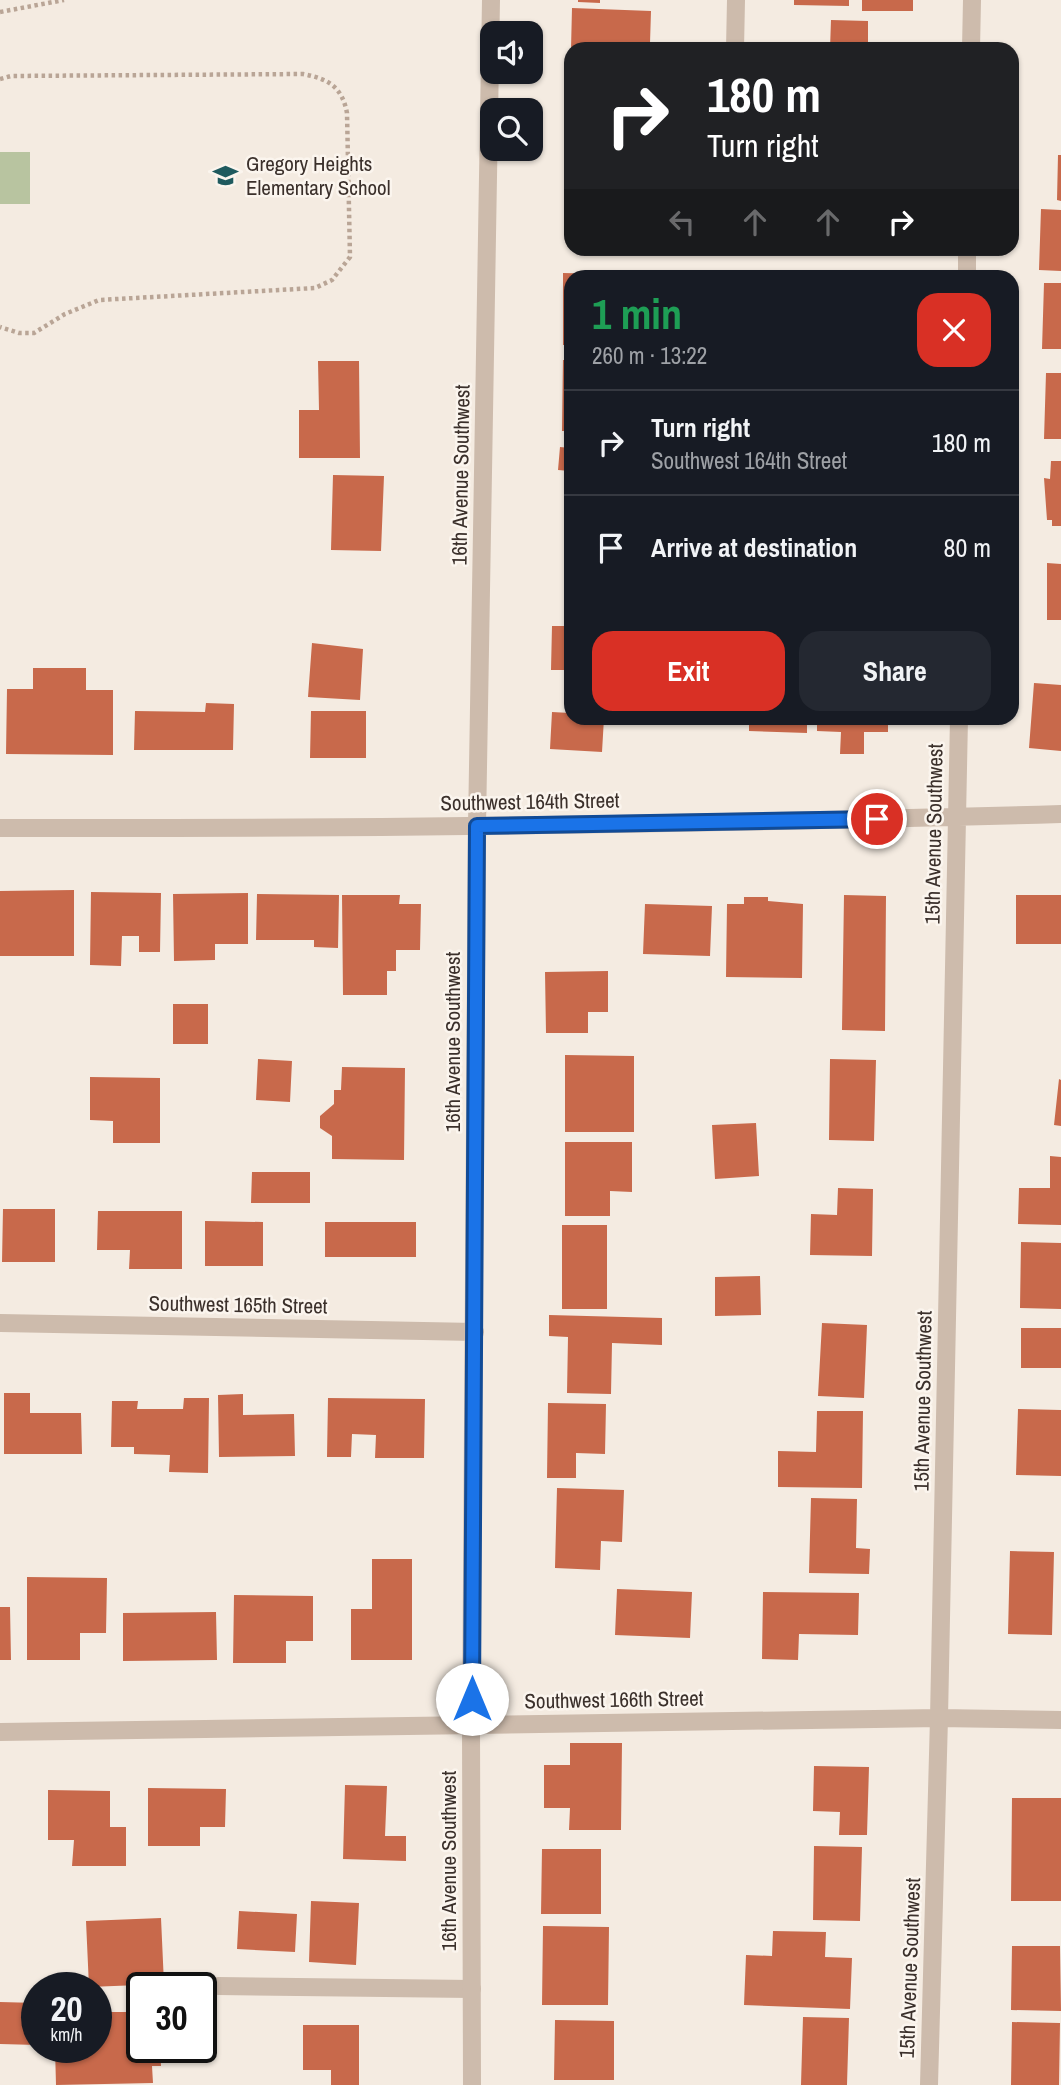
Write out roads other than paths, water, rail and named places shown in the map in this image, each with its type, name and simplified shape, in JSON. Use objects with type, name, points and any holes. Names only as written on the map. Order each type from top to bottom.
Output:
[{"type":"street","name":"16th Avenue Southwest","points":[[472,2085],[471,1726],[477,826],[491,0]]},
{"type":"street","points":[[734,42],[736,0]]},
{"type":"street","points":[[971,42],[972,0]]},
{"type":"street","name":"15th Avenue Southwest","points":[[929,2085],[939,1718],[958,725]]},
{"type":"street","name":"Southwest 164th Street","points":[[0,828],[477,826],[1061,814]]},
{"type":"street","name":"Southwest 165th Street","points":[[0,1322],[475,1332]]},
{"type":"street","name":"Southwest 166th Street","points":[[0,1732],[939,1718],[1061,1720]]},
{"type":"street","points":[[218,1986],[472,1989]]},
{"type":"place","name":"Gregory Heights Elementary School","points":[[226,176]]}]
